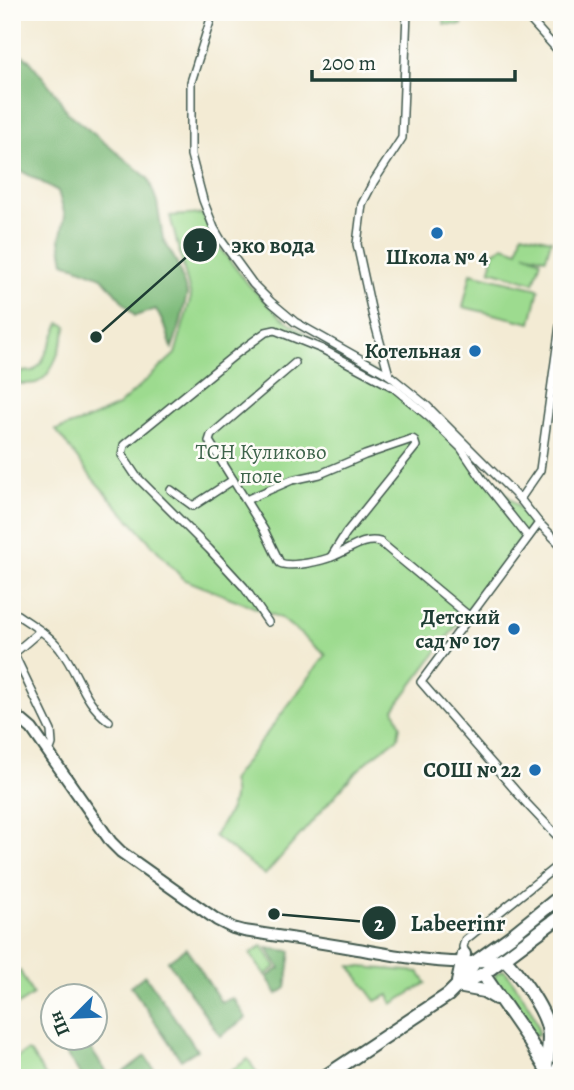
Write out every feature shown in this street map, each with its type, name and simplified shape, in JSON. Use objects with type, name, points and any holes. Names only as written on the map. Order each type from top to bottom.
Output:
[{"type":"main road","points":[[12,712],[32,729],[111,842],[121,852],[217,920],[244,931],[438,962],[449,968],[457,986]]},
{"type":"main road","points":[[323,1078],[448,995],[457,986],[471,962],[511,936],[562,895]]},
{"type":"main road","points":[[424,959],[471,962],[503,958],[562,915]]},
{"type":"main road","points":[[503,958],[513,967],[548,1027],[549,1072]]},
{"type":"main road","points":[[457,986],[471,962]]},
{"type":"main road","points":[[471,962],[505,1004],[549,1072]]},
{"type":"main road","points":[[457,986],[484,991],[505,1004]]},
{"type":"main road","points":[[528,1039],[541,1038],[548,1027]]},
{"type":"street","points":[[213,12],[191,82],[191,155],[214,228],[253,284],[271,302],[295,322],[389,375],[427,406],[520,499],[562,546]]},
{"type":"street","points":[[389,375],[357,244],[362,204],[374,180],[402,138],[407,12]]},
{"type":"street","points":[[523,12],[562,55]]},
{"type":"street","points":[[520,499],[540,470],[562,311]]},
{"type":"street","points":[[268,622],[244,587],[136,476],[122,456],[124,445],[236,354],[270,331],[279,331],[322,349],[393,387],[461,448],[528,537]]},
{"type":"street","points":[[295,363],[211,435],[210,444],[264,530],[279,561],[289,565],[330,557],[363,542],[375,540],[469,616]]},
{"type":"street","points":[[246,500],[292,480],[320,474],[412,439],[416,441],[415,447],[330,557]]},
{"type":"street","points":[[171,490],[192,506],[233,480]]},
{"type":"street","points":[[539,523],[421,682],[562,841]]},
{"type":"street","points":[[12,611],[59,648],[70,663],[89,702],[109,721]]},
{"type":"street","points":[[40,631],[13,654],[51,732],[52,744],[49,752]]},
{"type":"street","points":[[471,962],[463,947],[465,940],[562,862]]},
{"type":"street","points":[[562,962],[562,982]]},
{"type":"street","points":[[549,1072],[562,1060]]},
{"type":"green space","points":[[444,12],[463,12],[462,25],[444,24]]},
{"type":"green space","points":[[17,51],[29,60],[67,112],[148,178],[157,202],[163,239],[177,263],[187,294],[172,348],[156,309],[135,316],[102,277],[64,262],[60,240],[65,216],[58,191],[12,166],[12,55]]},
{"type":"green space","name":"ТСН Куликово поле","points":[[202,214],[220,248],[249,285],[281,317],[321,344],[386,378],[418,403],[533,523],[394,709],[400,725],[398,738],[353,775],[265,875],[214,836],[232,803],[231,781],[326,655],[281,618],[183,579],[93,479],[56,430],[118,406],[175,354],[191,297],[170,216]]},
{"type":"green space","points":[[522,233],[551,240],[546,258],[525,253],[541,260],[534,283],[490,270],[494,252],[504,246],[518,251]]},
{"type":"green space","points":[[471,273],[539,289],[531,323],[463,307]]},
{"type":"green space","points":[[60,323],[67,326],[52,367],[42,380],[19,384],[20,372],[33,371],[41,364]]},
{"type":"green space","points":[[262,946],[276,967],[265,975],[250,954]]},
{"type":"green space","points":[[186,948],[221,1002],[233,998],[246,1018],[220,1036],[168,961]]},
{"type":"green space","points":[[267,948],[291,951],[286,988],[277,994],[267,977],[280,968]]},
{"type":"green space","points":[[350,966],[419,972],[426,983],[392,1004],[389,995],[376,1001]]},
{"type":"green space","points":[[503,970],[532,1011],[538,1035],[531,1032],[495,982],[495,974]]},
{"type":"green space","points":[[20,971],[33,995],[12,1009],[12,976]]},
{"type":"green space","points":[[145,975],[197,1050],[181,1060],[131,986]]},
{"type":"green space","points":[[27,1051],[47,1078],[12,1078],[12,1061]]},
{"type":"green space","points":[[65,1052],[93,1052],[108,1074],[118,1076],[145,1056],[160,1078],[83,1078]]},
{"type":"green space","points":[[248,1059],[260,1078],[221,1078]]},
{"type":"place","name":"Школа № 4","points":[[437,233]]},
{"type":"place","name":"эко вода","points":[[96,337]]},
{"type":"place","name":"Котельная","points":[[475,351]]},
{"type":"place","name":"Детский сад № 107","points":[[514,629]]},
{"type":"place","name":"СОШ № 22","points":[[535,770]]},
{"type":"place","name":"Labeerinr","points":[[274,914]]}]
